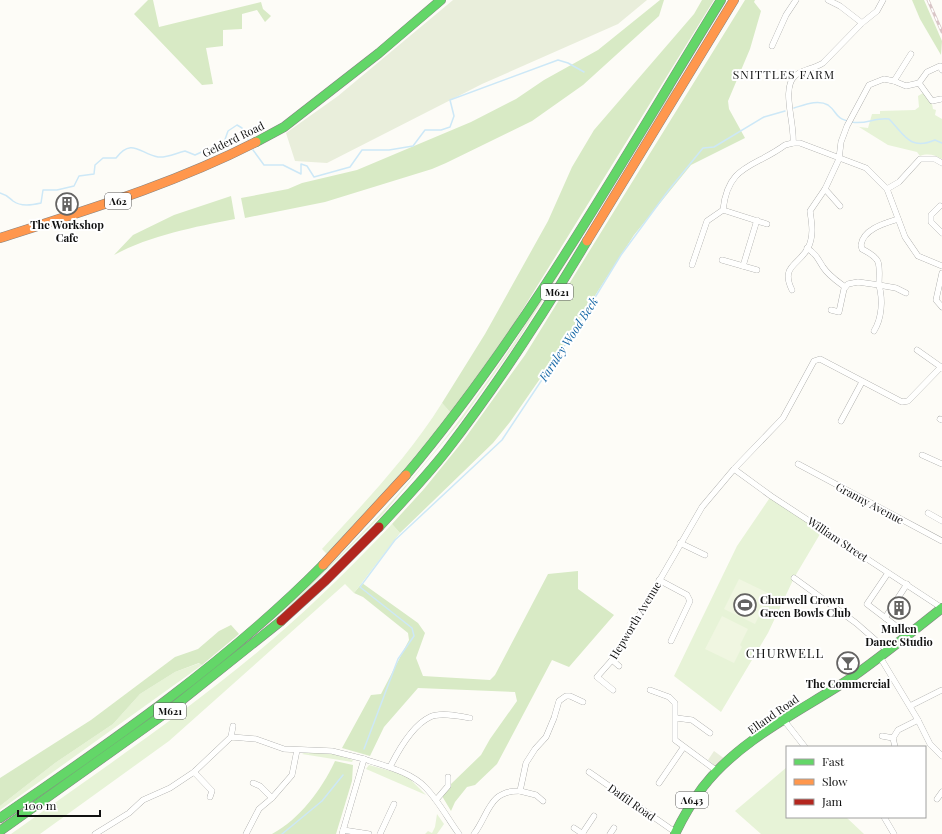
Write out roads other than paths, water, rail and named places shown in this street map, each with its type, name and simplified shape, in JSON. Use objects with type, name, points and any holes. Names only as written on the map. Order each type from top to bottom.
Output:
[{"type":"main road","name":"Gelderd Road","points":[[0,238],[126,198],[179,178],[232,154],[284,127],[379,53],[441,0]]},
{"type":"main road","name":"M621","points":[[0,818],[50,784],[184,687],[263,622],[320,567],[408,472],[447,425],[482,378],[561,261],[721,0]]},
{"type":"main road","name":"M621","points":[[0,831],[185,700],[264,635],[329,577],[388,519],[423,479],[495,386],[543,314],[734,0]]},
{"type":"main road","name":"Elland Road","points":[[717,771],[783,719],[837,687],[880,657],[909,636],[942,608]]},
{"type":"main road","name":"A643","points":[[675,833],[686,809],[699,790],[717,771]]},
{"type":"street","points":[[772,46],[789,10],[796,0]]},
{"type":"street","points":[[828,0],[840,6],[862,23]]},
{"type":"street","points":[[793,143],[794,125],[789,102],[789,84],[794,77],[802,71],[817,68],[823,63],[862,23],[878,12],[883,0]]},
{"type":"street","points":[[894,81],[911,54]]},
{"type":"street","points":[[792,290],[788,282],[789,270],[807,248],[813,230],[810,211],[825,189],[839,159],[841,142],[847,126],[869,85],[884,79],[906,86],[919,83],[927,72],[940,66],[942,70]]},
{"type":"street","points":[[919,83],[932,101],[941,99]]},
{"type":"street","points":[[692,265],[707,221],[723,210],[726,191],[736,174],[785,145],[793,143],[809,146],[839,159],[866,168],[887,189],[905,237],[918,256],[942,266]]},
{"type":"street","points":[[887,189],[899,182],[920,159],[935,158],[942,163]]},
{"type":"street","points":[[825,189],[840,206]]},
{"type":"street","points":[[940,206],[932,215],[931,222],[942,234]]},
{"type":"street","points":[[723,210],[767,224]]},
{"type":"street","points":[[874,331],[880,320],[881,293],[879,285],[879,262],[872,253],[862,249],[862,241],[873,229],[898,218]]},
{"type":"street","points":[[743,266],[758,220]]},
{"type":"street","points":[[807,248],[817,254],[832,278],[845,287]]},
{"type":"street","points":[[722,260],[757,270]]},
{"type":"street","points":[[942,273],[936,300],[942,307]]},
{"type":"street","points":[[831,310],[839,312],[845,287],[852,282],[896,288],[906,293]]},
{"type":"street","points":[[917,350],[941,367]]},
{"type":"street","name":"Hepworth Avenue","points":[[613,690],[597,677],[612,660],[626,640],[680,543],[702,507],[734,469],[783,418],[814,361],[820,359],[902,402],[908,401],[941,367]]},
{"type":"street","points":[[841,421],[862,382]]},
{"type":"street","points":[[922,455],[942,464]]},
{"type":"street","name":"Granny Avenue","points":[[798,464],[942,541]]},
{"type":"street","name":"William Street","points":[[734,469],[771,496],[942,608]]},
{"type":"street","points":[[928,513],[942,521]]},
{"type":"street","points":[[680,543],[705,556]]},
{"type":"street","points":[[888,573],[867,604],[909,636]]},
{"type":"street","points":[[794,578],[856,624],[888,651]]},
{"type":"street","points":[[659,580],[687,595],[690,601],[671,641]]},
{"type":"street","points":[[885,618],[907,584]]},
{"type":"street","points":[[880,657],[910,706],[930,744],[942,756]]},
{"type":"street","points":[[612,660],[620,666]]},
{"type":"street","points":[[650,690],[673,700],[675,703],[675,740],[683,748],[717,771]]},
{"type":"street","points":[[910,706],[942,690]]},
{"type":"street","points":[[520,791],[526,763],[546,737],[559,701],[566,696],[570,696],[583,702]]},
{"type":"street","points":[[390,767],[402,744],[430,717],[438,715],[470,718]]},
{"type":"street","points":[[676,718],[692,720],[710,733]]},
{"type":"street","points":[[783,719],[804,746]]},
{"type":"street","points":[[895,746],[893,738],[898,730],[918,720]]},
{"type":"street","points":[[95,834],[129,813],[143,800],[170,788],[194,772],[231,737],[233,726]]},
{"type":"street","points":[[882,736],[893,738]]},
{"type":"street","points":[[231,737],[256,739],[284,749],[319,749],[332,751],[390,767],[416,780],[427,789],[459,834]]},
{"type":"street","points":[[659,783],[683,748]]},
{"type":"street","points":[[246,834],[259,809],[272,798],[292,775],[297,750]]},
{"type":"street","points":[[364,759],[343,832],[369,834]]},
{"type":"street","points":[[194,772],[210,788],[212,792],[210,797]]},
{"type":"street","name":"Daffil Road","points":[[589,772],[675,833]]},
{"type":"street","points":[[436,800],[448,786],[448,777]]},
{"type":"street","points":[[253,783],[260,786],[272,798]]},
{"type":"street","points":[[474,834],[496,797],[509,791],[520,791],[536,795],[543,801]]},
{"type":"street","points":[[937,799],[942,792]]},
{"type":"street","points":[[380,834],[394,804]]},
{"type":"street","points":[[574,828],[583,834],[594,816]]},
{"type":"street","points":[[885,818],[894,834]]},
{"type":"street","points":[[610,834],[614,828]]},
{"type":"waterway","name":"Farnley Wood Beck","points":[[253,150],[264,165],[283,165],[301,174],[301,164],[307,166],[314,177],[350,167],[362,150],[389,150],[413,146],[425,130],[441,130],[450,127],[454,116],[450,100],[558,60],[568,63],[584,72]]},
{"type":"waterway","name":"Farnley Wood Beck","points":[[794,108],[811,103],[824,103],[842,119],[857,123],[889,119],[903,135],[913,142],[926,143],[935,140],[942,143]]},
{"type":"waterway","name":"Farnley Wood Beck","points":[[364,749],[398,659],[414,636],[412,628],[360,587],[395,540],[502,440],[575,330],[621,255],[668,191],[703,148],[714,147],[764,117],[785,111]]},
{"type":"waterway","name":"Farnley Wood Beck","points":[[0,193],[6,195],[16,203],[23,205],[41,203],[43,190],[57,190],[74,186],[79,176],[94,174],[95,165],[103,158],[116,158],[127,149],[136,148],[158,157],[185,151],[195,155],[217,145],[223,145],[228,131],[237,125],[242,128],[248,139]]},
{"type":"waterway","points":[[282,834],[322,801],[343,775]]},
{"type":"railway","points":[[928,0],[942,32]]},
{"type":"place","name":"The Workshop Cafe","points":[[67,204]]},
{"type":"place","name":"Churwell Crown Green Bowls Club","points":[[745,605]]},
{"type":"place","name":"Mullen Dance Studio","points":[[899,608]]},
{"type":"place","name":"The Commercial","points":[[848,663]]},
{"type":"district","name":"SNITTLES FARM","points":[[784,74]]},
{"type":"district","name":"CHURWELL","points":[[785,652]]}]
